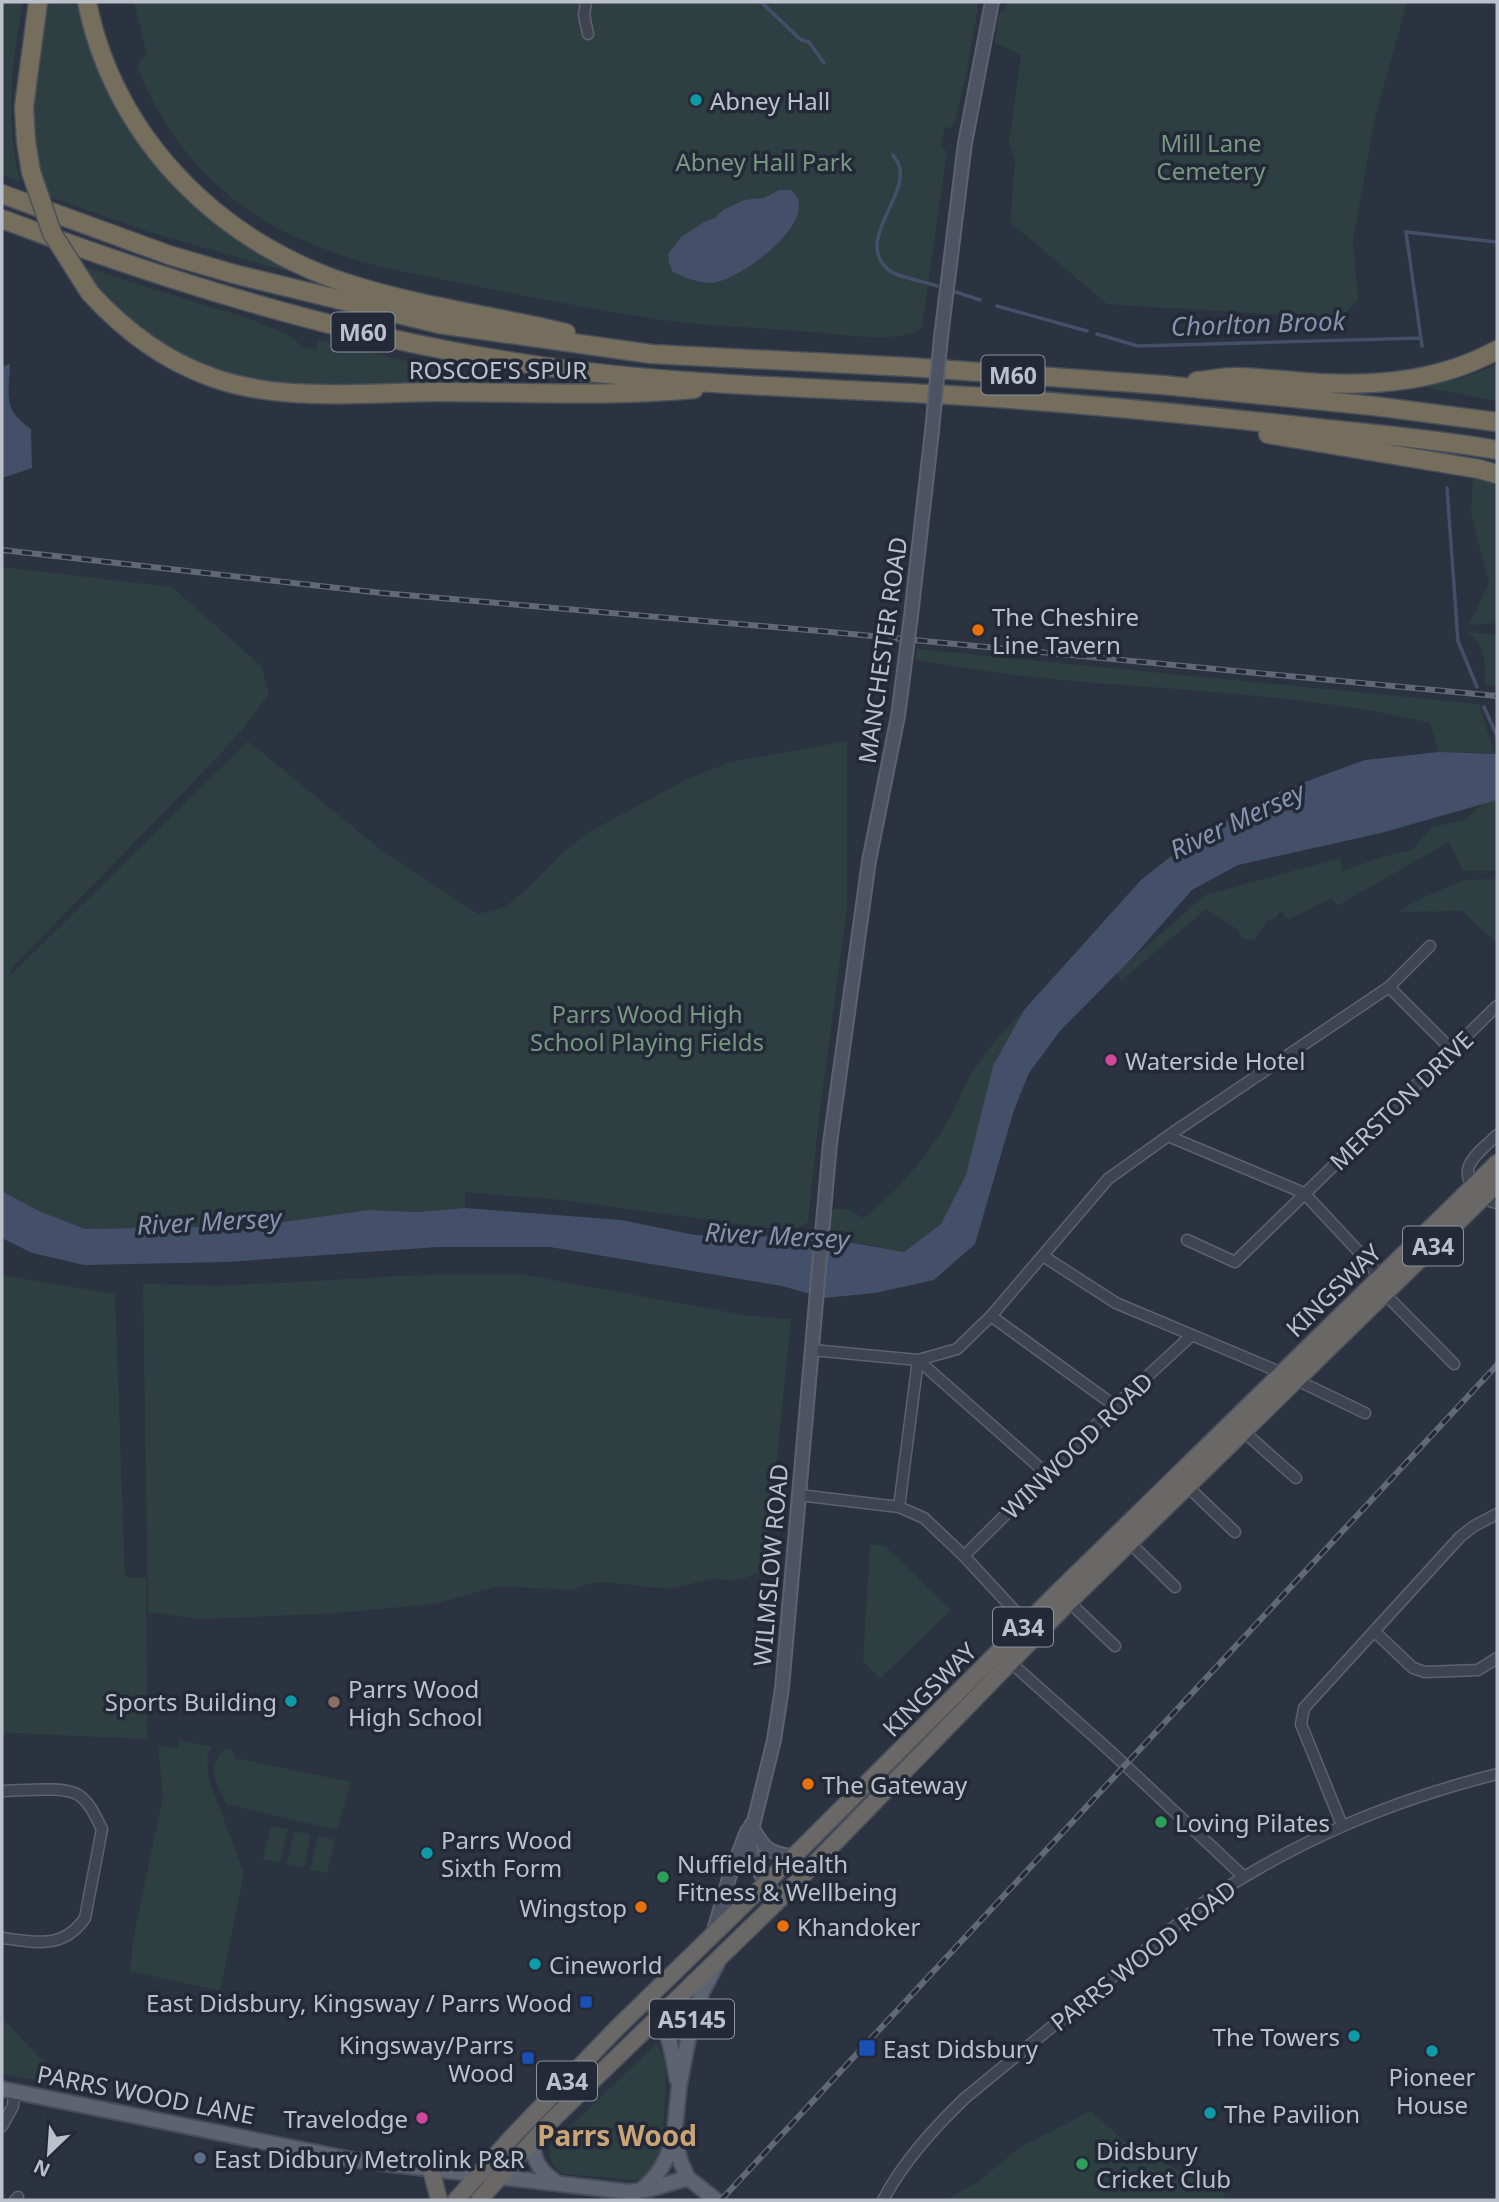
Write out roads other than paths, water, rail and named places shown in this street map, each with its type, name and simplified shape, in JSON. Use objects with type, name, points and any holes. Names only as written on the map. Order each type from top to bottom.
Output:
[{"type":"highway","name":"ROSCOE'S SPUR","points":[[38,2],[24,107],[26,141],[31,172],[52,233],[90,293],[132,334],[181,364],[211,377],[270,391],[637,394],[739,385]]},
{"type":"highway","name":"ROSCOE'S SPUR","points":[[87,2],[102,56],[117,92],[150,147],[197,197],[244,235],[307,268],[358,287],[435,307],[540,327],[651,354]]},
{"type":"highway","name":"M60","points":[[2,194],[169,255],[439,324],[651,354],[909,367],[1163,385],[1374,406],[1497,422]]},
{"type":"highway","name":"M60","points":[[2,219],[106,258],[200,289],[350,329],[509,362],[739,385],[952,395],[1162,411],[1497,450]]},
{"type":"highway","name":"M60","points":[[1163,385],[1237,377],[1379,384],[1443,372],[1497,350]]},
{"type":"highway","name":"M60","points":[[1162,411],[1243,430],[1497,474]]},
{"type":"highway","name":"KINGSWAY","points":[[1484,1196],[1497,1163]]},
{"type":"highway","name":"KINGSWAY","points":[[456,2200],[648,1998],[766,1884],[1026,1623],[1289,1376],[1380,1286],[1497,1184]]},
{"type":"highway","name":"KINGSWAY","points":[[479,2200],[534,2140],[780,1899],[1069,1602],[1188,1487],[1243,1431],[1289,1376]]},
{"type":"highway","points":[[431,2169],[439,2200]]},
{"type":"main road","name":"MANCHESTER ROAD","points":[[814,1305],[830,1143],[867,874],[898,716],[911,616],[965,143],[992,2]]},
{"type":"main road","name":"WILMSLOW ROAD","points":[[780,1899],[766,1884],[753,1860],[749,1842],[751,1825],[767,1769],[782,1688],[814,1305]]},
{"type":"main road","name":"WILMSLOW ROAD","points":[[713,1934],[729,1878],[744,1836],[751,1825]]},
{"type":"main road","points":[[751,1825],[765,1848],[778,1855],[793,1856]]},
{"type":"main road","name":"A5145","points":[[640,2191],[658,2174],[667,2160],[674,2138],[679,2087],[692,2019],[720,1956]]},
{"type":"main road","name":"A5145","points":[[648,1998],[660,2014],[670,2041],[679,2087]]},
{"type":"main road","name":"PARRS WOOD LANE","points":[[10,2094],[63,2101],[354,2160],[477,2176],[640,2191],[688,2178]]},
{"type":"main road","name":"A5145","points":[[674,2138],[688,2178]]},
{"type":"main road","points":[[534,2140],[537,2163],[545,2175],[560,2185]]},
{"type":"main road","points":[[688,2178],[716,2200]]},
{"type":"street","points":[[586,2],[584,15],[588,34]]},
{"type":"street","points":[[812,1350],[918,1360],[957,1349],[991,1316],[1108,1180],[1168,1136],[1389,987],[1430,946]]},
{"type":"street","points":[[1389,987],[1453,1051]]},
{"type":"street","name":"MERSTON DRIVE","points":[[1186,1240],[1235,1262],[1497,1006]]},
{"type":"street","points":[[1484,1196],[1466,1175],[1467,1167],[1497,1135]]},
{"type":"street","points":[[1168,1136],[1304,1193],[1372,1266],[1380,1286],[1454,1364]]},
{"type":"street","points":[[1044,1256],[1116,1303],[1289,1376],[1365,1413]]},
{"type":"street","points":[[991,1316],[1115,1406]]},
{"type":"street","name":"WINWOOD ROAD","points":[[964,1556],[1115,1406],[1191,1336]]},
{"type":"street","points":[[918,1360],[1047,1474]]},
{"type":"street","points":[[899,1507],[918,1360]]},
{"type":"street","points":[[1243,1431],[1296,1478]]},
{"type":"street","points":[[1188,1487],[1235,1532]]},
{"type":"street","points":[[799,1496],[899,1507],[924,1518],[964,1556],[1026,1623]]},
{"type":"street","points":[[1342,1825],[1301,1724],[1304,1708],[1312,1696],[1460,1537],[1497,1514]]},
{"type":"street","points":[[1130,1543],[1175,1587]]},
{"type":"street","points":[[1069,1602],[1115,1646]]},
{"type":"street","points":[[1374,1632],[1413,1668],[1425,1672],[1478,1670],[1497,1658]]},
{"type":"street","points":[[1010,1662],[1109,1750],[1243,1876]]},
{"type":"street","name":"PARRS WOOD ROAD","points":[[883,2200],[908,2159],[965,2098],[1165,1932],[1243,1876],[1342,1825],[1436,1789],[1497,1773]]},
{"type":"street","points":[[2,1791],[66,1790],[79,1795],[89,1806],[102,1829],[85,1919],[76,1931],[47,1943],[2,1938]]},
{"type":"street","points":[[2,2126],[10,2094]]},
{"type":"water","points":[[779,190],[791,190],[799,202],[797,216],[788,232],[757,261],[723,280],[710,283],[673,272],[668,254],[681,237],[715,218],[723,210],[744,200],[764,198]]},
{"type":"water","points":[[10,364],[9,401],[15,415],[31,429],[32,468],[2,478],[2,367]]},
{"type":"water","name":"River Mersey","points":[[1439,752],[1497,754],[1497,800],[1381,833],[1238,865],[1192,890],[1134,956],[1060,1031],[1029,1073],[1014,1110],[975,1244],[934,1280],[875,1293],[824,1298],[782,1286],[550,1247],[438,1247],[227,1262],[84,1265],[32,1253],[2,1238],[2,1191],[39,1211],[85,1229],[254,1226],[369,1210],[417,1212],[465,1208],[621,1220],[695,1235],[754,1238],[791,1232],[904,1252],[941,1224],[966,1175],[993,1066],[1024,1010],[1141,880],[1193,839],[1283,790],[1365,760]]},
{"type":"waterway","name":"Chorlton Brook","points":[[761,2],[801,40],[809,42],[824,63]]},
{"type":"waterway","name":"Chorlton Brook","points":[[893,155],[900,168],[900,182],[879,235],[877,248],[880,260],[894,273],[937,286]]},
{"type":"waterway","points":[[1422,346],[1406,232],[1497,242]]},
{"type":"waterway","name":"Chorlton Brook","points":[[956,292],[980,300]]},
{"type":"waterway","name":"Chorlton Brook","points":[[997,306],[1087,331]]},
{"type":"waterway","name":"Chorlton Brook","points":[[1097,334],[1138,346],[1421,338]]},
{"type":"waterway","points":[[1447,488],[1458,641],[1477,687]]},
{"type":"waterway","points":[[1484,707],[1497,736]]},
{"type":"railway","points":[[2,550],[382,593],[820,631],[1497,696]]},
{"type":"railway","points":[[721,2200],[1497,1365]]},
{"type":"place","name":"Abney Hall","points":[[696,100]]},
{"type":"place","name":"The Cheshire Line Tavern","points":[[978,630]]},
{"type":"place","name":"Waterside Hotel","points":[[1111,1060]]},
{"type":"place","name":"Sports Building","points":[[291,1701]]},
{"type":"place","name":"Parrs Wood High School","points":[[334,1702]]},
{"type":"place","name":"The Gateway","points":[[808,1784]]},
{"type":"place","name":"Loving Pilates","points":[[1161,1822]]},
{"type":"place","name":"Parrs Wood Sixth Form","points":[[427,1853]]},
{"type":"place","name":"Nuffield Health Fitness & Wellbeing","points":[[663,1877]]},
{"type":"place","name":"Wingstop","points":[[641,1907]]},
{"type":"place","name":"Khandoker","points":[[783,1926]]},
{"type":"place","name":"Cineworld","points":[[535,1964]]},
{"type":"place","name":"East Didsbury, Kingsway / Parrs Wood","points":[[586,2002]]},
{"type":"place","name":"The Towers","points":[[1354,2036]]},
{"type":"place","name":"East Didsbury","points":[[867,2048]]},
{"type":"place","name":"Pioneer House","points":[[1432,2051]]},
{"type":"place","name":"Kingsway/Parrs Wood","points":[[528,2058]]},
{"type":"place","name":"The Pavilion","points":[[1210,2113]]},
{"type":"place","name":"Travelodge","points":[[422,2118]]},
{"type":"place","name":"East Didbury Metrolink P&R","points":[[200,2158]]},
{"type":"place","name":"Didsbury Cricket Club","points":[[1082,2164]]},
{"type":"district","name":"Parrs Wood","points":[[617,2135]]},
{"type":"park label","name":"Mill Lane Cemetery","points":[[1211,156]]},
{"type":"park label","name":"Abney Hall Park","points":[[764,161]]},
{"type":"park label","name":"Parrs Wood High School Playing Fields","points":[[647,1027]]}]
